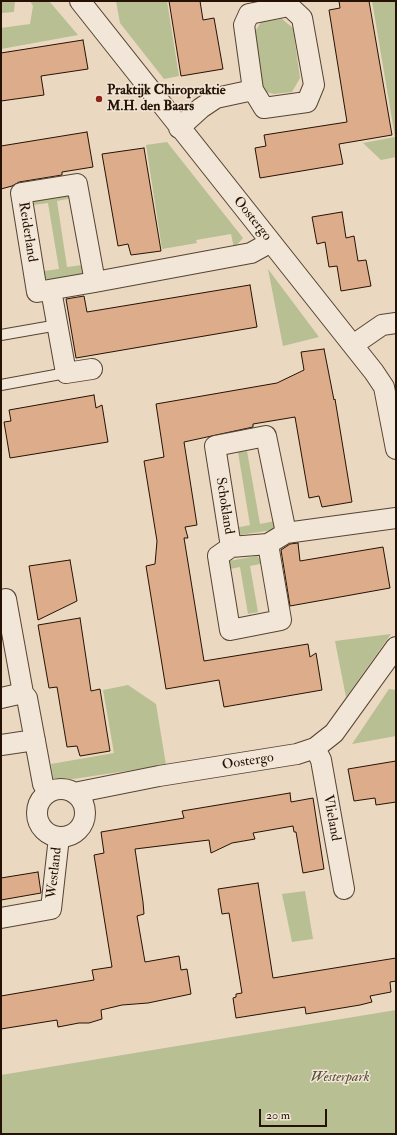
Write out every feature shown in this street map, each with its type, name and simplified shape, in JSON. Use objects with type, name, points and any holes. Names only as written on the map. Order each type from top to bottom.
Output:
[{"type":"street","name":"Oostergo","points":[[80,1],[179,128],[353,345],[384,387],[396,449]]},
{"type":"street","points":[[289,6],[302,18],[314,85],[307,102],[264,108],[253,90],[244,25],[249,14],[289,6]]},
{"type":"street","points":[[179,128],[201,108],[216,98],[253,90]]},
{"type":"street","name":"Reiderland","points":[[95,282],[77,184],[21,193],[37,292],[51,290],[95,282],[252,253],[271,242]]},
{"type":"street","points":[[51,290],[66,373],[92,369]]},
{"type":"street","points":[[353,345],[382,325],[396,323]]},
{"type":"street","name":"Schokland","points":[[268,544],[281,620],[230,630],[218,556],[230,547],[215,446],[266,436],[286,533]]},
{"type":"street","points":[[230,547],[268,544],[286,533],[396,518]]},
{"type":"street","points":[[1,600],[6,599],[23,693],[27,698],[43,784],[48,793]]},
{"type":"street","name":"Oostergo","points":[[74,793],[159,776],[298,754],[315,748],[334,733],[390,671],[396,647]]},
{"type":"street","points":[[1,698],[23,693]]},
{"type":"street","points":[[1,745],[35,740]]},
{"type":"street","name":"Vlieland","points":[[315,748],[321,760],[344,889]]},
{"type":"street","points":[[62,789],[74,793],[81,800],[84,806],[83,822],[74,833],[59,836],[45,831],[38,818],[39,804],[48,793],[62,789]]},
{"type":"street","name":"Westland","points":[[1,918],[52,909],[59,836]]},
{"type":"lane","points":[[1,335],[58,325]]},
{"type":"lane","points":[[1,385],[66,373]]},
{"type":"green space","points":[[1,1],[15,1],[14,12],[1,13]]},
{"type":"green space","points":[[30,1],[49,1],[78,35],[1,49],[1,28],[30,24],[33,6]]},
{"type":"green space","points":[[116,1],[167,1],[179,76],[164,79],[120,23]]},
{"type":"green space","points":[[372,1],[396,1],[396,157],[381,160],[363,143],[395,137]]},
{"type":"green space","points":[[282,19],[293,28],[300,78],[292,92],[274,94],[266,92],[261,86],[253,35],[261,22]]},
{"type":"green space","points":[[167,142],[243,238],[234,248],[231,234],[196,240],[197,243],[162,249],[146,145]]},
{"type":"green space","points":[[69,193],[72,198],[57,201],[67,267],[82,265],[84,273],[81,277],[50,281],[45,278],[44,271],[59,269],[48,203],[33,205],[34,200]]},
{"type":"green space","points":[[268,269],[319,337],[283,346]]},
{"type":"green space","points":[[247,451],[260,524],[275,521],[276,525],[272,530],[240,535],[236,532],[235,528],[250,525],[238,452]]},
{"type":"green space","points":[[257,556],[265,563],[250,566],[258,612],[248,614],[240,567],[225,570],[229,561]]},
{"type":"green space","points":[[391,634],[346,697],[335,641]]},
{"type":"green space","points":[[128,685],[156,704],[166,765],[60,781],[53,778],[51,764],[114,753],[103,690]]},
{"type":"green space","points":[[389,689],[396,690],[396,736],[352,744]]},
{"type":"green space","points":[[305,891],[313,939],[292,942],[282,894]]},
{"type":"green space","name":"Westerpark","points":[[396,1010],[396,1134],[1,1134],[1,1075]]},
{"type":"building","points":[[169,1],[200,1],[203,20],[214,18],[223,69],[181,76]]},
{"type":"building","points":[[339,1],[369,1],[392,135],[339,144],[343,164],[260,178],[255,148],[266,146],[264,135],[347,122],[329,10],[340,8]]},
{"type":"building","points":[[83,40],[88,69],[41,76],[44,95],[1,101],[1,53]]},
{"type":"building","points":[[87,132],[93,167],[62,172],[62,175],[19,182],[1,189],[1,146]]},
{"type":"building","points":[[144,148],[161,251],[131,255],[128,244],[118,246],[102,154]]},
{"type":"building","points":[[342,212],[346,238],[354,236],[358,261],[366,260],[371,286],[341,291],[337,266],[329,267],[325,242],[317,244],[312,217]]},
{"type":"building","points":[[250,285],[257,327],[76,358],[66,299],[84,296],[87,312]]},
{"type":"building","points":[[324,349],[334,400],[335,399],[352,502],[322,507],[319,496],[309,498],[295,417],[253,424],[253,427],[184,442],[197,525],[185,527],[188,538],[184,538],[204,661],[308,644],[310,657],[316,653],[322,690],[224,707],[219,680],[166,689],[146,566],[155,564],[157,541],[144,461],[164,457],[156,404],[277,383],[304,370],[301,352]]},
{"type":"building","points":[[94,395],[96,408],[102,405],[108,442],[10,458],[4,422],[11,421],[9,410]]},
{"type":"building","points":[[298,543],[300,561],[383,547],[390,588],[290,606],[281,550],[290,544]]},
{"type":"building","points":[[70,560],[77,601],[38,620],[29,566]]},
{"type":"building","points":[[80,618],[91,691],[100,689],[110,751],[80,756],[77,746],[67,747],[57,687],[49,688],[38,625]]},
{"type":"building","points":[[396,761],[396,802],[376,805],[375,798],[354,801],[348,769]]},
{"type":"building","points":[[290,793],[291,802],[313,798],[324,869],[303,873],[296,832],[294,832],[293,826],[253,833],[255,839],[232,843],[211,853],[209,840],[135,849],[144,914],[137,916],[145,962],[179,956],[181,970],[187,969],[191,994],[148,1003],[122,1005],[101,1010],[102,1019],[89,1023],[79,1023],[58,1027],[57,1020],[1,1029],[1,996],[94,980],[92,970],[112,967],[94,855],[104,853],[101,832],[184,818],[182,811]]},
{"type":"building","points":[[38,872],[41,893],[1,900],[1,878]]},
{"type":"building","points":[[258,883],[273,978],[396,958],[396,981],[390,982],[391,992],[370,996],[372,1002],[360,1005],[306,1014],[305,1007],[236,1018],[233,998],[236,997],[236,994],[242,993],[229,913],[222,914],[218,889]]},
{"type":"place","name":"Praktijk Chiropraktie M.H. den Baars","points":[[99,99]]}]
